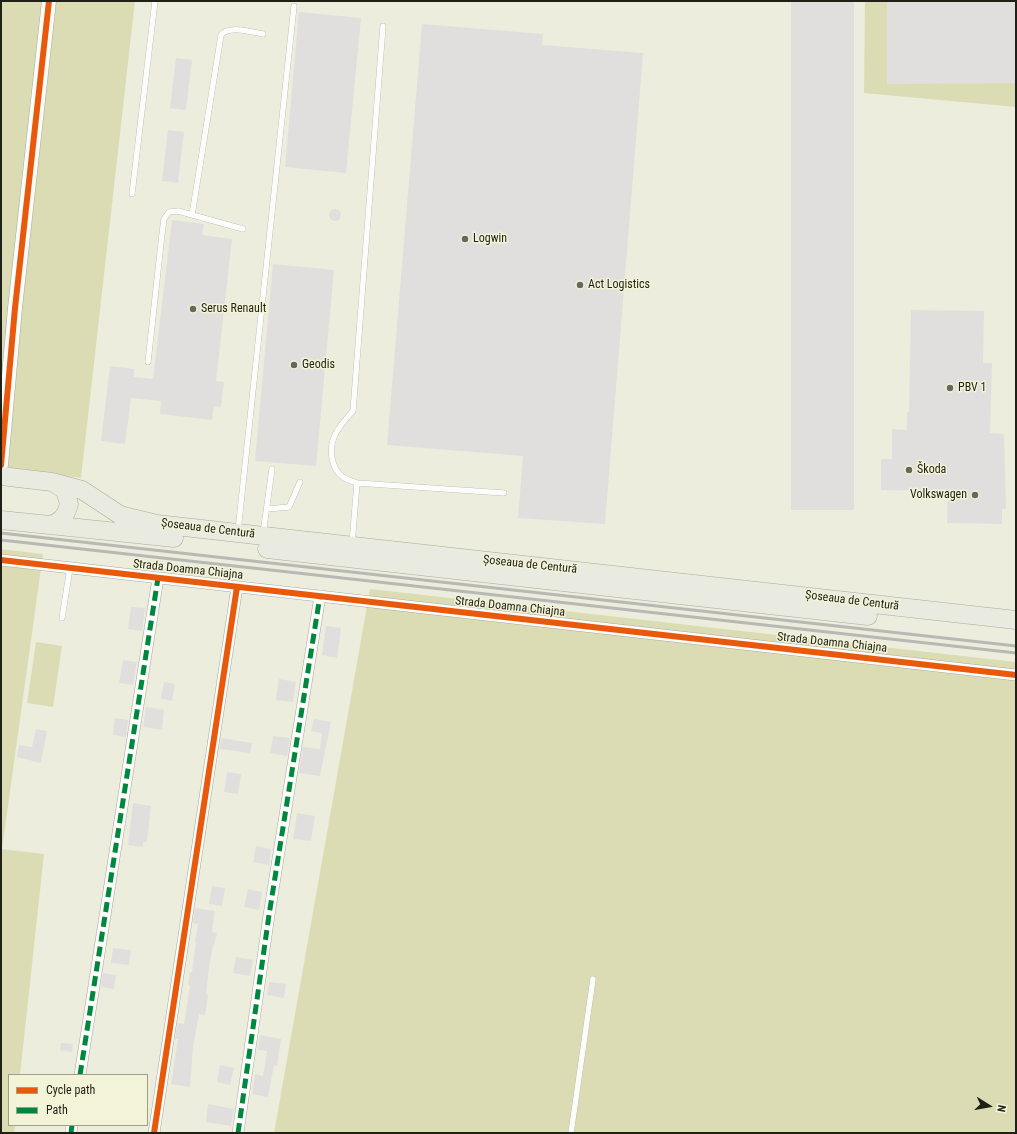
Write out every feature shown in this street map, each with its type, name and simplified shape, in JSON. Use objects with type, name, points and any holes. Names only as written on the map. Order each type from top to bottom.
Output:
[{"type":"main road","name":"Șoseaua de Centură","points":[[1,476],[52,482],[79,489],[112,511],[130,519],[238,534],[352,545],[1016,620]]},
{"type":"main road","points":[[50,525],[64,518],[69,504],[65,490],[52,482]]},
{"type":"main road","name":"Șoseaua de Centură","points":[[1,520],[1016,632]]},
{"type":"street","points":[[1,465],[15,308],[49,1]]},
{"type":"street","name":"Strada Doamna Chiajna","points":[[1,560],[1016,675]]},
{"type":"street","points":[[80,1074],[158,578]]},
{"type":"street","points":[[154,1133],[237,587]]},
{"type":"street","points":[[238,1133],[269,915],[320,596]]},
{"type":"lane","points":[[132,194],[155,1]]},
{"type":"lane","points":[[238,534],[294,6]]},
{"type":"lane","points":[[383,26],[352,411],[340,425],[333,438],[332,457],[335,469],[343,478],[358,483],[504,494]]},
{"type":"lane","points":[[192,215],[220,35],[224,31],[230,30],[263,34]]},
{"type":"lane","points":[[148,362],[164,219],[169,212],[178,211],[243,229]]},
{"type":"lane","points":[[263,536],[272,469]]},
{"type":"lane","points":[[267,508],[289,507],[300,482]]},
{"type":"lane","points":[[352,545],[358,483]]},
{"type":"lane","points":[[62,618],[70,568]]},
{"type":"lane","points":[[571,1133],[593,979]]},
{"type":"green space","points":[[1,1],[135,1],[81,478],[1,468]]},
{"type":"green space","points":[[865,1],[1016,1],[1016,107],[864,93]]},
{"type":"green space","points":[[1,549],[43,554],[2,849],[44,854],[20,1074],[8,1074],[8,1126],[15,1126],[14,1133],[1,1133]]},
{"type":"green space","points":[[370,589],[1016,662],[1016,1133],[274,1133]]},
{"type":"green space","points":[[36,642],[62,646],[53,707],[27,703]]},
{"type":"building","points":[[791,1],[854,1],[854,510],[791,510]]},
{"type":"building","points":[[887,1],[1016,1],[1016,83],[887,84]]},
{"type":"building","points":[[299,12],[361,18],[346,173],[285,167]]},
{"type":"building","points":[[422,24],[543,34],[542,45],[643,53],[605,524],[518,518],[523,456],[387,445]]},
{"type":"building","points":[[176,58],[192,60],[186,110],[170,108]]},
{"type":"building","points":[[168,130],[184,132],[178,183],[162,181]]},
{"type":"building","points":[[333,209],[337,209],[341,215],[337,221],[333,221],[329,217],[329,213]]},
{"type":"building","name":"Serus Renault","points":[[172,220],[204,224],[202,235],[232,239],[216,381],[224,382],[221,407],[214,406],[212,420],[160,414],[161,401],[131,398],[125,444],[101,441],[110,366],[134,369],[134,377],[153,379]]},
{"type":"building","name":"Geodis","points":[[273,264],[334,270],[316,466],[255,461]]},
{"type":"building","name":"PBV 1","points":[[911,310],[984,311],[983,363],[992,363],[990,433],[1004,434],[1006,509],[1002,509],[1002,524],[947,523],[948,491],[881,490],[881,459],[892,459],[892,429],[907,430],[907,412],[909,412]]},
{"type":"building","points":[[131,607],[145,608],[142,631],[128,629]]},
{"type":"building","points":[[326,626],[341,628],[337,658],[322,655]]},
{"type":"building","points":[[123,660],[137,662],[133,685],[119,683]]},
{"type":"building","points":[[279,679],[296,682],[293,702],[276,700]]},
{"type":"building","points":[[164,682],[175,684],[172,701],[161,699]]},
{"type":"building","points":[[146,707],[164,710],[162,730],[143,727]]},
{"type":"building","points":[[115,718],[128,720],[126,737],[113,735]]},
{"type":"building","points":[[314,719],[331,722],[320,776],[299,773],[303,747],[320,749],[322,733],[311,731]]},
{"type":"building","points":[[36,729],[47,731],[41,763],[17,757],[19,745],[32,747]]},
{"type":"building","points":[[273,736],[290,738],[287,756],[270,753]]},
{"type":"building","points":[[221,738],[252,743],[250,753],[220,749]]},
{"type":"building","points":[[227,772],[241,774],[238,794],[224,792]]},
{"type":"building","points":[[133,803],[151,806],[147,842],[143,842],[143,847],[128,845]]},
{"type":"building","points":[[297,813],[315,816],[311,841],[293,839]]},
{"type":"building","points":[[256,846],[271,849],[269,865],[253,862]]},
{"type":"building","points":[[212,886],[225,888],[222,906],[209,904]]},
{"type":"building","points":[[248,889],[262,892],[259,910],[244,907]]},
{"type":"building","points":[[195,908],[215,911],[212,932],[217,933],[209,967],[206,994],[208,995],[205,1015],[199,1014],[193,1047],[190,1087],[171,1084],[178,1039],[175,1039],[178,1023],[184,1024],[190,985],[188,985],[190,972],[192,972],[198,924],[193,923]]},
{"type":"building","points":[[113,948],[131,950],[129,965],[111,963]]},
{"type":"building","points":[[236,957],[253,960],[250,976],[233,973]]},
{"type":"building","points":[[103,973],[116,975],[114,989],[101,987]]},
{"type":"building","points":[[269,982],[286,984],[284,998],[267,995]]},
{"type":"building","points":[[260,1035],[281,1039],[277,1066],[274,1065],[268,1097],[252,1094],[255,1074],[263,1076],[267,1051],[258,1050]]},
{"type":"building","points":[[61,1043],[73,1044],[72,1052],[60,1050]]},
{"type":"building","points":[[220,1065],[234,1068],[230,1085],[217,1082]]},
{"type":"building","points":[[208,1104],[234,1109],[231,1126],[206,1122]]},
{"type":"railway","points":[[1,533],[1016,646]]},
{"type":"railway","points":[[1,540],[1016,653]]},
{"type":"marked path","points":[[80,1074],[158,578]]},
{"type":"marked path","points":[[238,1133],[269,915],[320,596]]},
{"type":"marked path","points":[[71,1133],[72,1126]]},
{"type":"cycle path","points":[[1,465],[15,308],[49,1]]},
{"type":"cycle path","points":[[1,560],[1016,675]]},
{"type":"cycle path","points":[[154,1133],[237,587]]},
{"type":"place","name":"Logwin","points":[[465,239]]},
{"type":"place","name":"Act Logistics","points":[[580,285]]},
{"type":"place","name":"Serus Renault","points":[[193,309]]},
{"type":"place","name":"Geodis","points":[[294,365]]},
{"type":"place","name":"PBV 1","points":[[950,388]]},
{"type":"place","name":"Škoda","points":[[909,470]]},
{"type":"place","name":"Volkswagen","points":[[975,495]]}]
